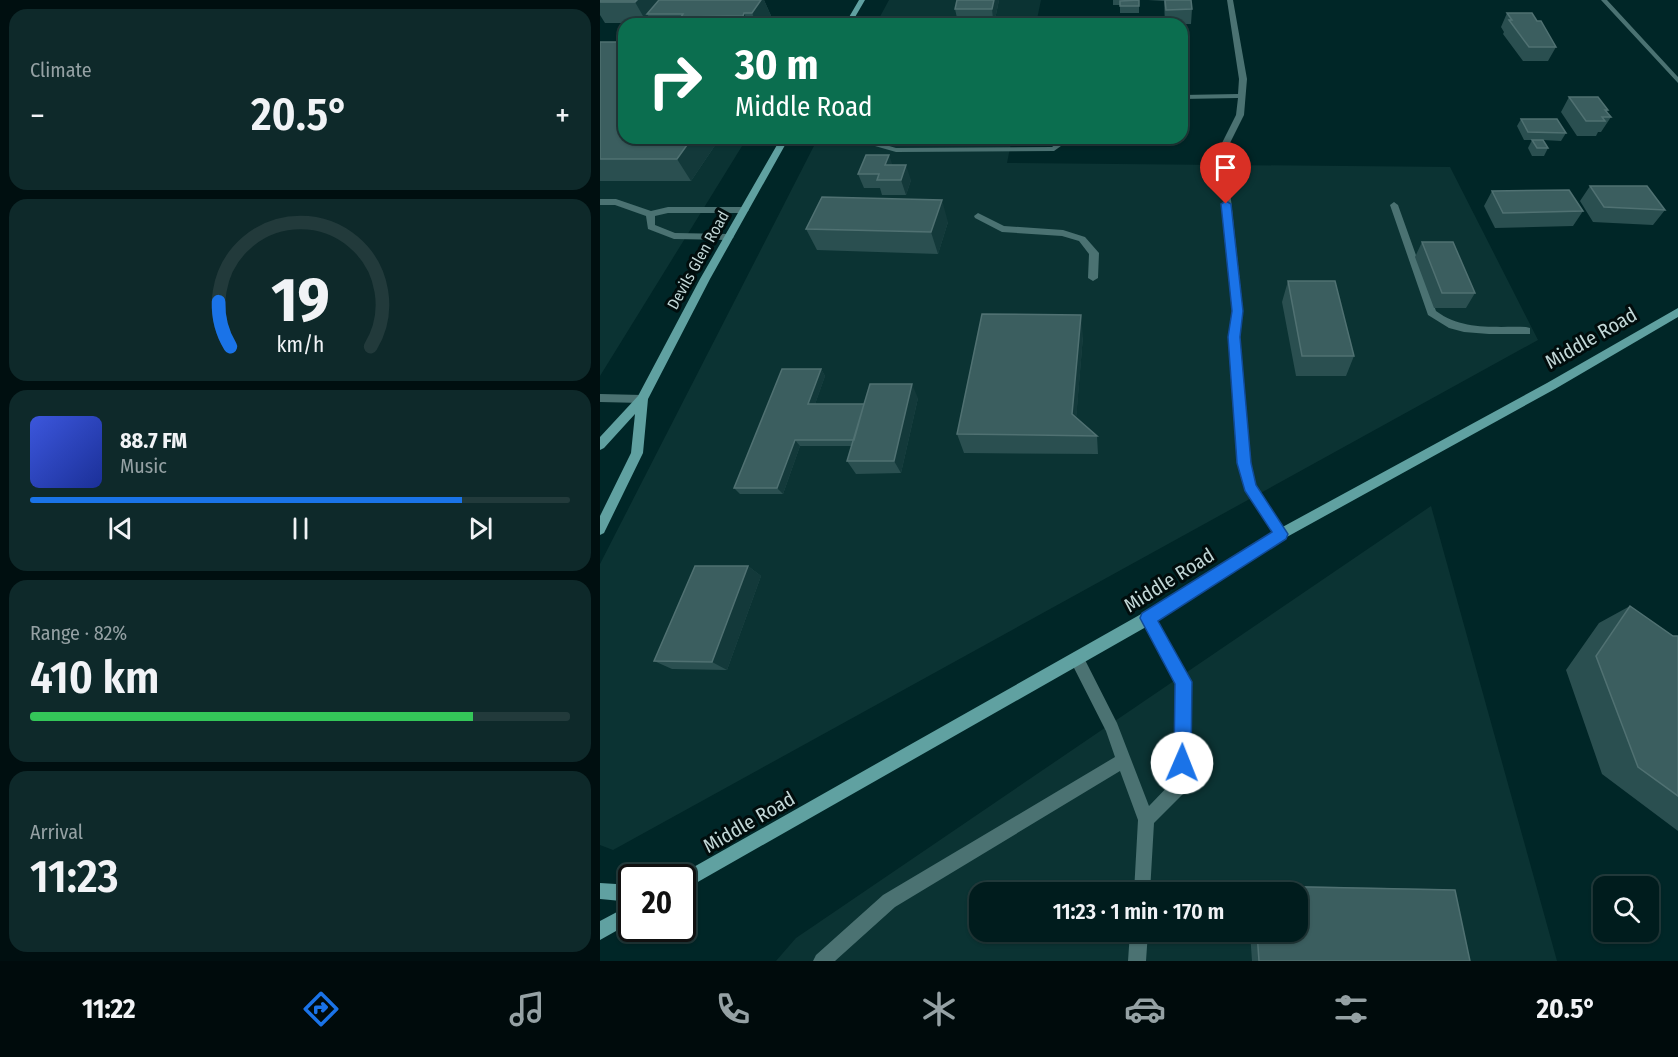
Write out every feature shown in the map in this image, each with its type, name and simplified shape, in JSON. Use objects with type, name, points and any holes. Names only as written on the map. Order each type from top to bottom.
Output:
[{"type":"main road","points":[[852,18],[862,0]]},
{"type":"main road","name":"Devils Glen Road","points":[[600,445],[642,399],[729,237],[782,144]]},
{"type":"main road","name":"Middle Road","points":[[696,875],[1077,660],[1281,534],[1551,386],[1678,312]]},
{"type":"main road","name":"Devils Glen Road","points":[[600,529],[637,453],[642,399]]},
{"type":"main road","points":[[600,891],[618,893]]},
{"type":"main road","points":[[600,931],[618,920]]},
{"type":"street","points":[[1230,0],[1243,79],[1240,115],[1225,145],[1223,163],[1238,311],[1234,337],[1244,463],[1250,487],[1281,534]]},
{"type":"street","points":[[1604,0],[1678,81]]},
{"type":"street","points":[[1188,97],[1242,96]]},
{"type":"street","points":[[883,144],[896,150],[1054,149],[1060,144]]},
{"type":"street","points":[[600,202],[616,202],[650,214],[668,210],[745,210]]},
{"type":"street","points":[[1394,205],[1432,313],[1442,322],[1458,328],[1526,331]]},
{"type":"street","points":[[650,214],[651,227],[674,236],[729,237]]},
{"type":"street","points":[[978,216],[1002,229],[1063,233],[1082,240],[1094,253],[1093,278]]},
{"type":"street","points":[[600,398],[642,399]]},
{"type":"street","points":[[1146,820],[1182,783],[1183,682],[1148,618]]},
{"type":"street","points":[[1077,660],[1112,728],[1146,820],[1143,882]]},
{"type":"street","points":[[822,961],[889,901],[1123,761]]},
{"type":"street","points":[[1137,961],[1138,942]]},
{"type":"shaded area","points":[[889,0],[1041,0],[1037,18],[879,18]]},
{"type":"shaded area","points":[[600,47],[618,115],[618,144],[743,144],[600,376]]},
{"type":"shaded area","points":[[815,144],[1011,144],[1007,163],[1450,167],[1538,340],[613,850],[600,845],[600,564]]},
{"type":"shaded area","points":[[1431,506],[1557,961],[776,961],[796,938]]},
{"type":"building","points":[[600,0],[637,0],[635,2],[600,2]]},
{"type":"building","points":[[659,0],[761,0],[752,13],[744,13],[743,16],[681,17],[683,14],[647,14]]},
{"type":"building","points":[[957,0],[994,0],[992,9],[955,9]]},
{"type":"building","points":[[1139,0],[1139,6],[1120,6],[1120,1]]},
{"type":"building","points":[[1165,0],[1191,0],[1192,9],[1166,10]]},
{"type":"building","points":[[1507,13],[1532,13],[1537,21],[1541,21],[1556,47],[1529,47],[1509,20],[1512,20]]},
{"type":"building","points":[[600,42],[618,42],[618,144],[688,144],[677,159],[600,159]]},
{"type":"building","points":[[1569,97],[1598,97],[1611,117],[1602,117],[1605,121],[1586,121]]},
{"type":"building","points":[[1521,119],[1557,119],[1566,133],[1528,132]]},
{"type":"building","points":[[1532,140],[1543,140],[1548,148],[1537,148]]},
{"type":"building","points":[[866,155],[889,155],[885,165],[906,165],[901,180],[877,180],[879,174],[858,174]]},
{"type":"building","points":[[1590,186],[1647,186],[1665,210],[1604,207]]},
{"type":"building","points":[[1569,190],[1583,211],[1503,213],[1492,191]]},
{"type":"building","points":[[822,197],[942,200],[931,232],[806,229]]},
{"type":"building","points":[[1422,242],[1453,242],[1475,293],[1442,293]]},
{"type":"building","points":[[1288,281],[1335,281],[1354,356],[1302,356]]},
{"type":"building","points":[[982,314],[1081,315],[1072,414],[1097,436],[957,434]]},
{"type":"building","points":[[782,369],[821,369],[808,404],[864,404],[854,440],[795,440],[777,488],[734,488]]},
{"type":"building","points":[[870,384],[912,384],[894,461],[847,461]]},
{"type":"building","points":[[695,566],[748,566],[712,662],[654,661]]},
{"type":"building","points":[[1630,606],[1673,636],[1678,636],[1678,796],[1638,767],[1596,656]]},
{"type":"building","points":[[1308,887],[1455,890],[1470,961],[1259,961],[1258,942],[1308,942]]},
{"type":"route","points":[[1182,763],[1183,682],[1148,618],[1281,534],[1250,487],[1244,463],[1236,389],[1234,337],[1238,311],[1226,204]]}]
